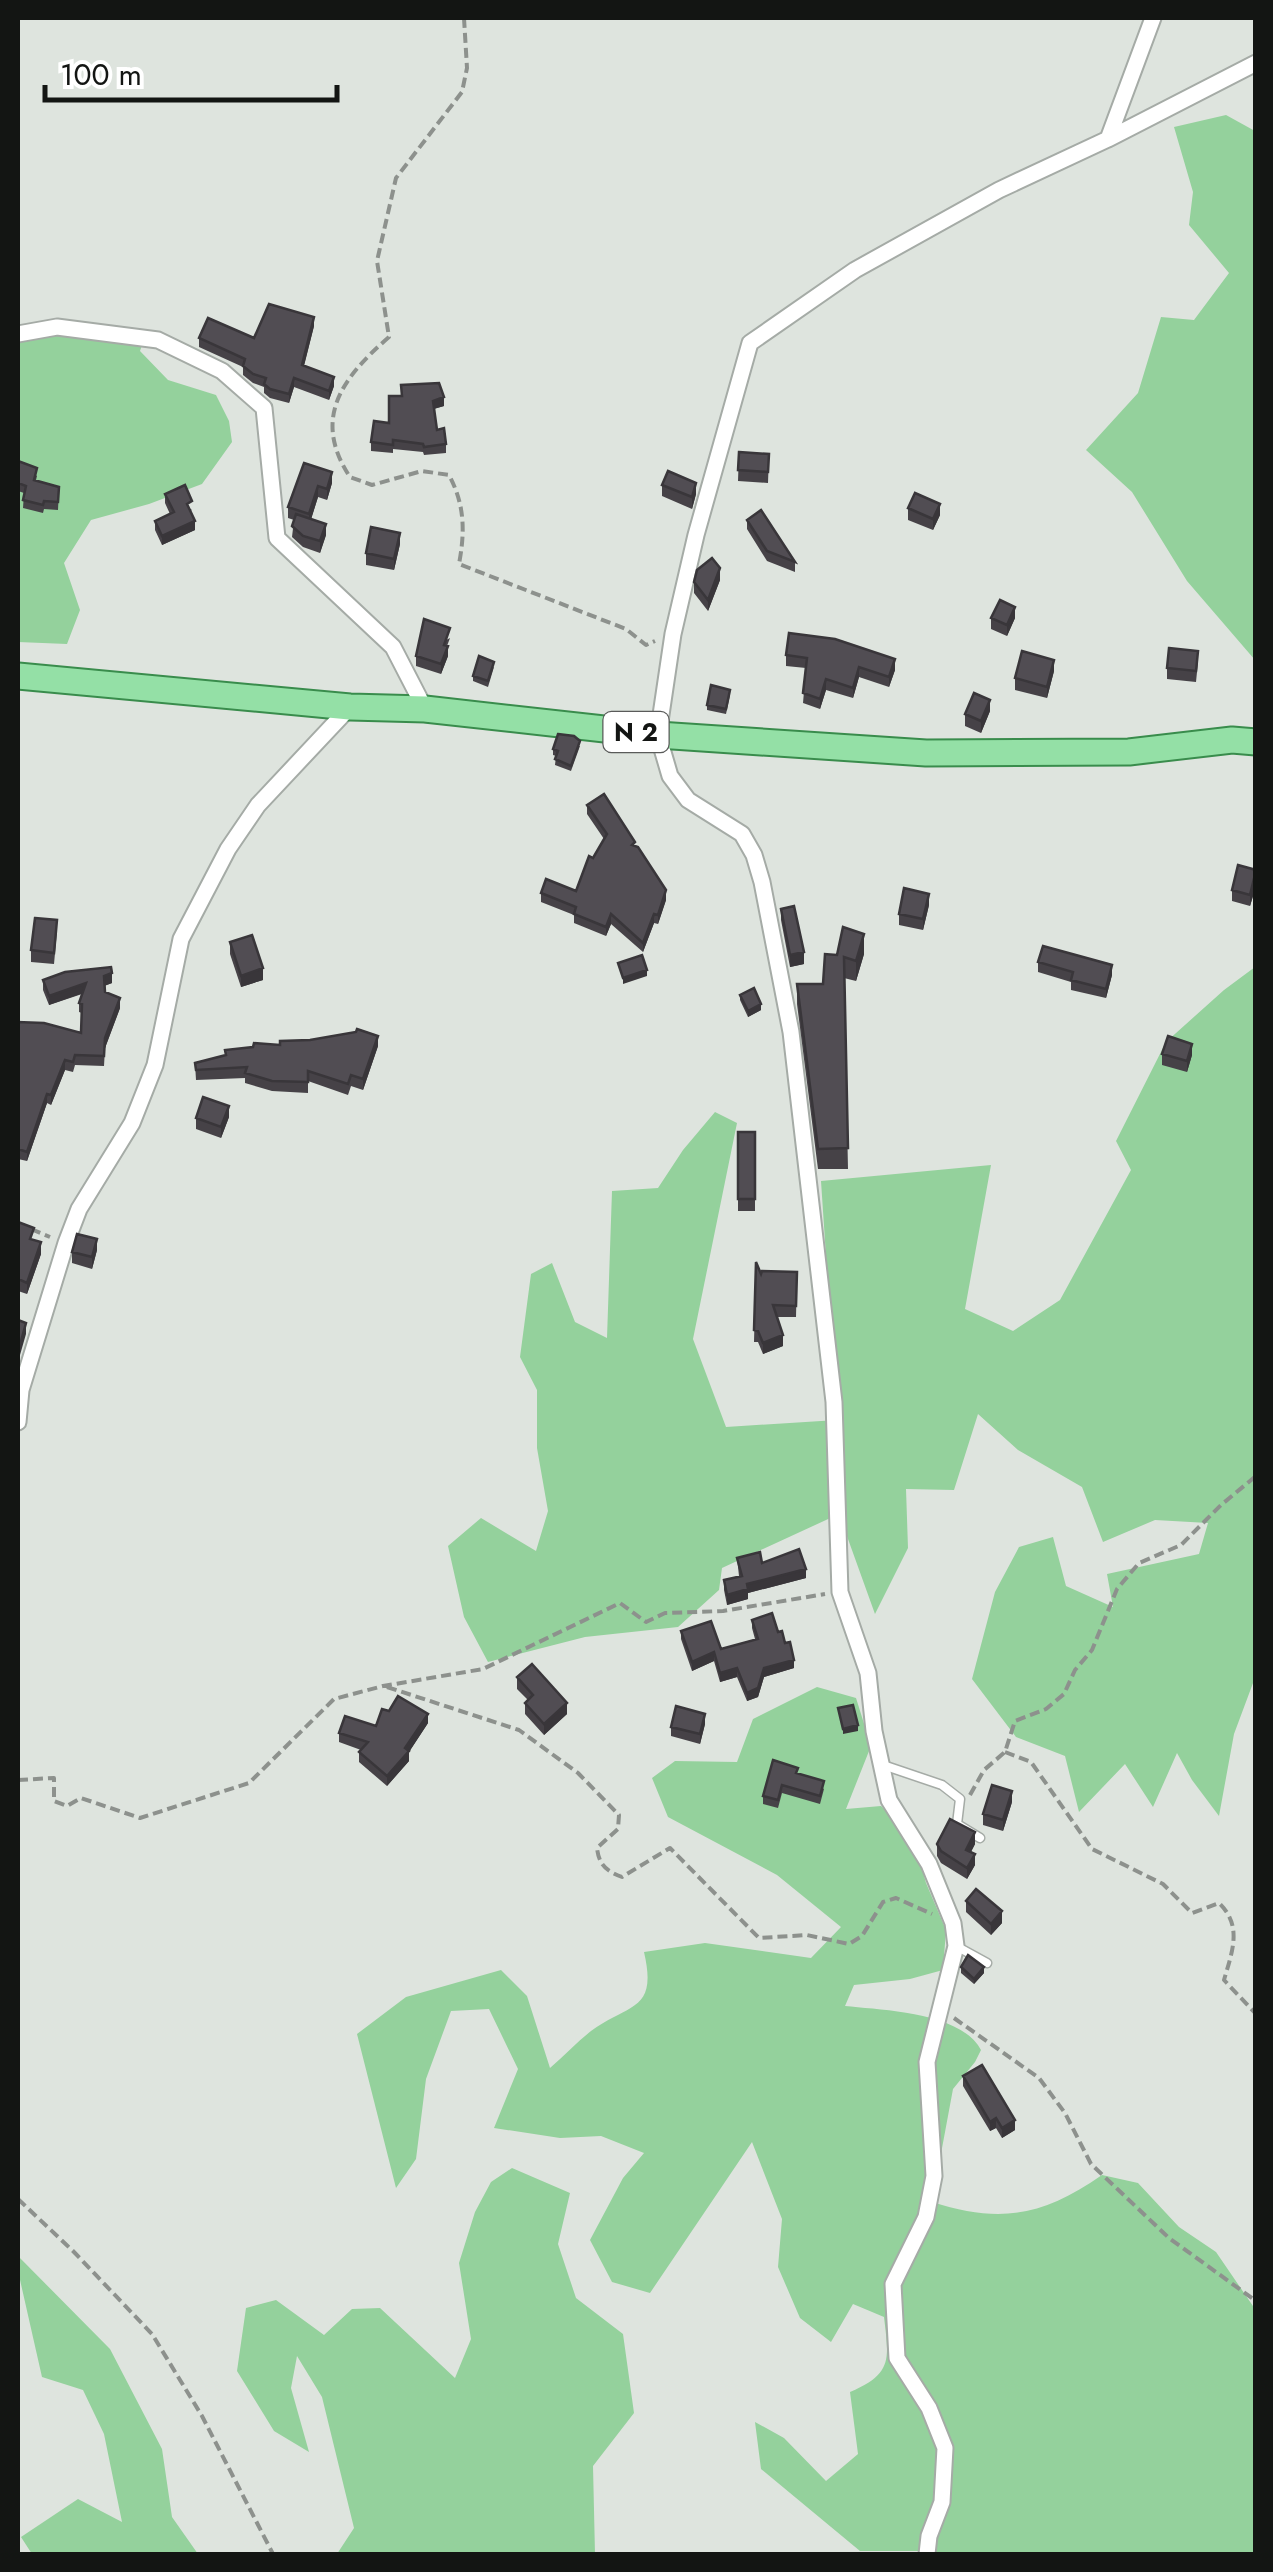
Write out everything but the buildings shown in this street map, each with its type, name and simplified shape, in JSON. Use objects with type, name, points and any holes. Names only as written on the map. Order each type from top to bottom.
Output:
[{"type":"main road","name":"N 2","points":[[18,676],[350,706],[425,709],[658,735],[961,753],[1129,752],[1232,740],[1256,742]]},
{"type":"street","points":[[1108,139],[1153,18]]},
{"type":"street","points":[[927,2554],[929,2536],[942,2502],[945,2448],[929,2408],[897,2358],[893,2284],[926,2216],[934,2176],[928,2062],[956,1946],[953,1923],[929,1864],[889,1800],[880,1764],[868,1672],[840,1592],[834,1402],[791,1032],[762,882],[754,854],[742,834],[688,800],[670,776],[658,735],[673,634],[700,517],[750,343],[855,270],[999,190],[1256,63]]},
{"type":"street","points":[[18,334],[57,327],[158,340],[222,371],[264,408],[276,538],[393,647],[425,709]]},
{"type":"street","points":[[18,1422],[21,1390],[66,1243],[80,1209],[132,1123],[155,1066],[180,938],[258,804],[350,706]]},
{"type":"lane","points":[[880,1764],[942,1785],[960,1800],[957,1824],[980,1838]]},
{"type":"lane","points":[[956,1946],[987,1963]]},
{"type":"path","points":[[464,18],[467,68],[462,92],[396,178],[380,244],[377,261],[389,338],[355,367],[340,393],[331,435],[350,477],[372,485],[422,471],[449,475],[456,488],[465,530],[459,564],[626,628],[646,645],[673,634]]},
{"type":"path","points":[[18,1224],[66,1243]]},
{"type":"path","points":[[962,1828],[967,1801],[984,1770],[1006,1752],[1015,1721],[1046,1709],[1064,1694],[1075,1670],[1092,1650],[1117,1588],[1139,1562],[1181,1546],[1220,1505],[1256,1476]]},
{"type":"path","points":[[18,1780],[54,1778],[54,1801],[67,1806],[81,1798],[140,1818],[249,1783],[334,1699],[383,1686],[482,1670],[620,1604],[646,1622],[664,1613],[723,1611],[840,1592]]},
{"type":"path","points":[[383,1686],[519,1730],[578,1774],[619,1815],[618,1829],[598,1848],[599,1862],[609,1872],[622,1877],[670,1848],[759,1938],[807,1936],[849,1944],[862,1936],[882,1902],[896,1898],[953,1923]]},
{"type":"path","points":[[1006,1752],[1031,1762],[1092,1849],[1163,1884],[1192,1913],[1220,1903],[1229,1913],[1236,1940],[1224,1980],[1256,2014]]},
{"type":"path","points":[[942,2010],[1039,2078],[1065,2113],[1092,2164],[1168,2238],[1256,2302]]},
{"type":"path","points":[[18,2199],[152,2334],[202,2416],[273,2554]]},
{"type":"green space","points":[[1226,115],[1255,131],[1255,660],[1187,581],[1132,492],[1086,450],[1138,393],[1161,317],[1194,320],[1229,273],[1189,225],[1193,192],[1174,127]]},
{"type":"green space","points":[[18,321],[20,325],[146,333],[140,351],[168,380],[216,395],[229,421],[232,442],[202,484],[91,520],[64,563],[80,610],[67,644],[18,642]]},
{"type":"green space","points":[[1255,967],[1256,1675],[1234,1734],[1219,1816],[1177,1753],[1153,1807],[1125,1764],[1079,1812],[1065,1756],[1016,1737],[972,1679],[995,1592],[1019,1547],[1053,1537],[1066,1586],[1113,1607],[1107,1574],[1199,1554],[1208,1523],[1155,1520],[1103,1542],[1082,1487],[1018,1450],[978,1414],[954,1490],[906,1489],[908,1548],[875,1614],[839,1514],[722,1568],[719,1590],[678,1627],[585,1637],[488,1662],[464,1617],[448,1546],[481,1518],[536,1551],[548,1511],[537,1448],[537,1390],[520,1357],[531,1274],[552,1263],[575,1322],[607,1338],[612,1191],[658,1188],[715,1112],[737,1123],[693,1339],[726,1427],[837,1420],[821,1181],[991,1165],[965,1309],[1013,1331],[1060,1300],[1131,1170],[1116,1141],[1166,1042]]},
{"type":"green space","points":[[817,1687],[856,1698],[871,1746],[846,1809],[881,1806],[913,1835],[926,1883],[946,1930],[943,1970],[910,1979],[854,1985],[845,2006],[939,2020],[971,2037],[981,2050],[953,2089],[932,2202],[979,2213],[1021,2212],[1060,2200],[1102,2175],[1138,2183],[1179,2227],[1216,2252],[1255,2309],[1255,2554],[860,2551],[761,2469],[755,2422],[784,2438],[826,2481],[858,2454],[850,2392],[874,2379],[885,2364],[884,2317],[853,2304],[831,2342],[800,2318],[778,2267],[782,2219],[752,2142],[650,2293],[612,2282],[590,2240],[623,2178],[644,2153],[601,2136],[560,2138],[494,2128],[518,2069],[489,2009],[451,2011],[426,2079],[416,2159],[396,2188],[357,2034],[406,1997],[501,1970],[527,1996],[550,2068],[591,2031],[637,2004],[647,1986],[644,1952],[705,1943],[811,1958],[841,1927],[777,1875],[668,1817],[652,1778],[675,1761],[737,1762],[753,1719]]},
{"type":"green space","points":[[512,2168],[570,2193],[558,2244],[576,2298],[623,2334],[634,2413],[593,2466],[595,2554],[337,2554],[354,2528],[322,2397],[297,2356],[291,2388],[309,2452],[274,2431],[237,2371],[246,2308],[276,2300],[324,2335],[352,2309],[380,2308],[455,2378],[471,2339],[459,2263],[475,2212],[491,2182]]},
{"type":"green space","points":[[18,2256],[110,2349],[162,2449],[172,2517],[198,2554],[32,2554],[21,2537],[78,2499],[122,2522],[104,2434],[83,2390],[42,2377]]}]
